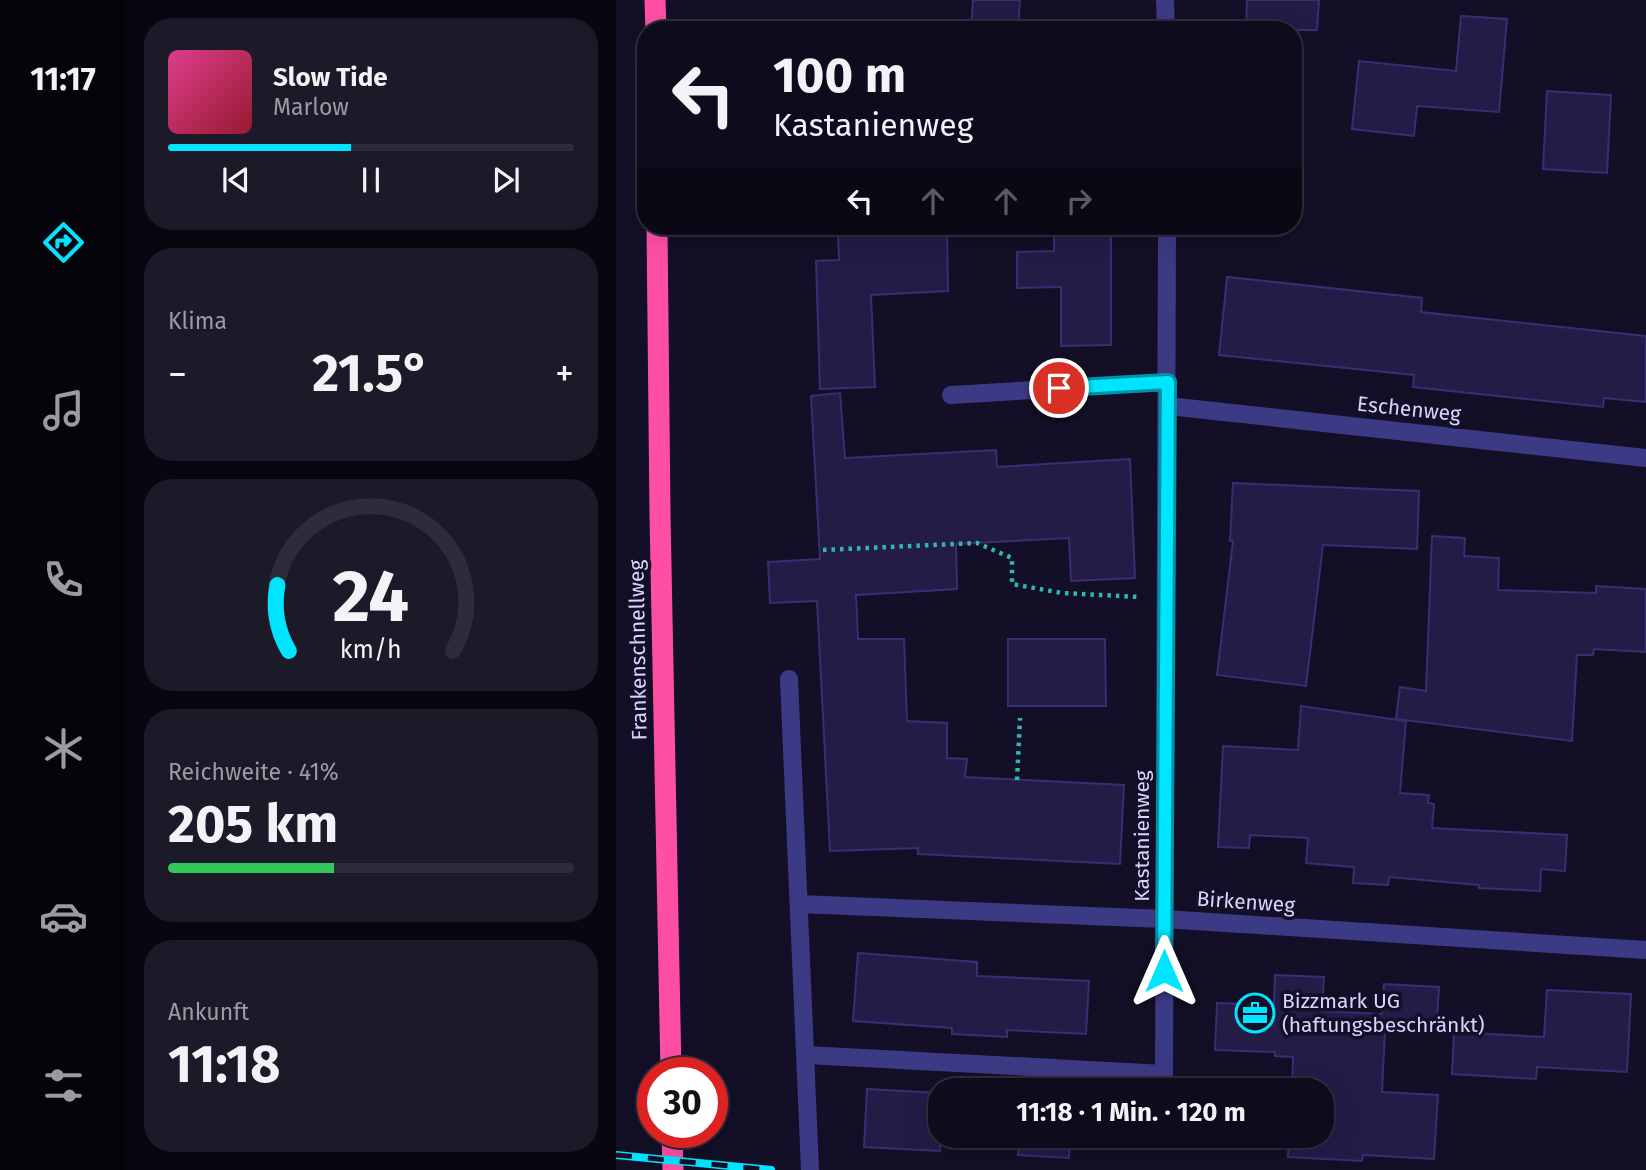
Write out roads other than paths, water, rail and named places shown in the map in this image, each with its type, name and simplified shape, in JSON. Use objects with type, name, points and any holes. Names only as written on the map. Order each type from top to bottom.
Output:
[{"type":"highway","points":[[655,0],[656,21]]},
{"type":"highway","name":"Frankenschnellweg","points":[[657,235],[671,1057]]},
{"type":"highway","points":[[672,1148],[673,1170]]},
{"type":"street","points":[[1166,0],[1166,21]]},
{"type":"street","name":"Kastanienweg","points":[[807,1055],[1164,1074],[1167,235]]},
{"type":"street","points":[[951,395],[1168,382]]},
{"type":"street","name":"Eschenweg","points":[[1168,406],[1646,458]]},
{"type":"street","points":[[789,678],[810,1170]]},
{"type":"street","name":"Birkenweg","points":[[800,904],[1164,919],[1646,950]]},
{"type":"railway","points":[[616,1155],[771,1170]]},
{"type":"place","name":"Bizzmark UG (haftungsbeschränkt)","points":[[1255,1013]]}]
